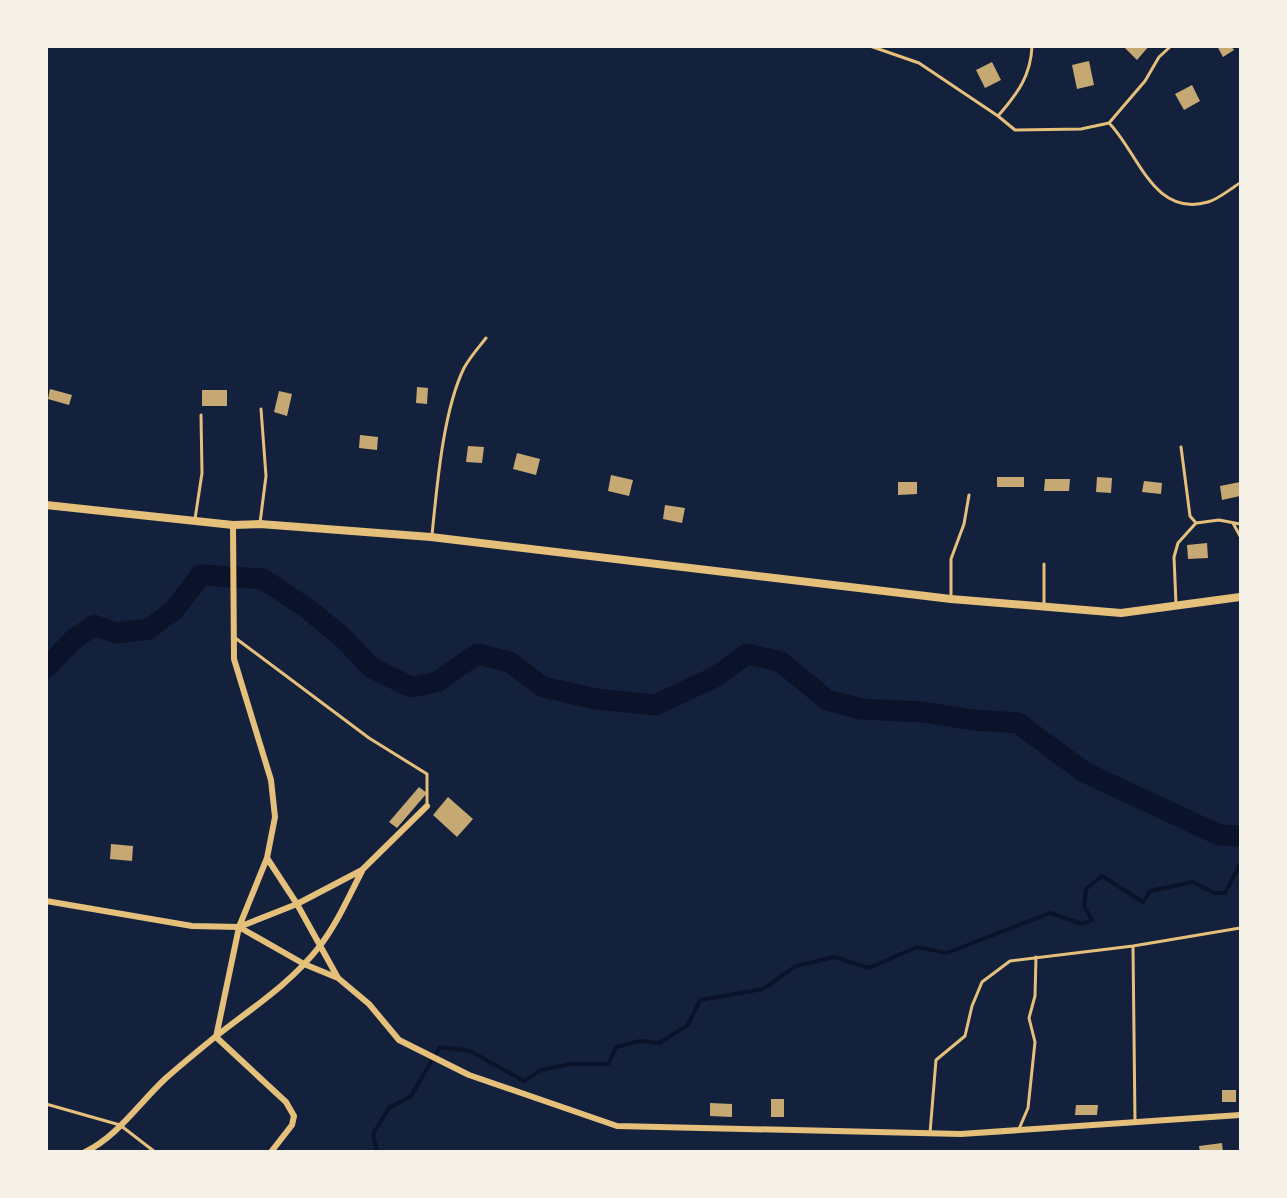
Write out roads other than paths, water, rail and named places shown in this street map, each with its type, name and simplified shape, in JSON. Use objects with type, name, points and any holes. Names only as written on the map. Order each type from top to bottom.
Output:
[{"type":"street","points":[[46,505],[233,525],[260,524],[431,537],[951,599],[1121,613],[1240,597]]},
{"type":"street","points":[[216,1037],[239,927],[267,858],[275,817],[271,780],[234,659],[233,525]]},
{"type":"street","points":[[46,901],[192,926],[239,927],[297,904],[362,870],[427,806]]},
{"type":"street","points":[[267,858],[297,904],[338,978]]},
{"type":"street","points":[[85,1152],[104,1141],[165,1080],[216,1037],[272,995],[304,964],[320,945],[338,917],[362,870]]},
{"type":"street","points":[[239,927],[304,964],[338,978],[369,1004],[399,1040],[469,1075],[617,1126],[961,1134],[1240,1115]]},
{"type":"street","points":[[216,1037],[286,1102],[294,1116],[292,1125],[271,1152]]},
{"type":"lane","points":[[870,46],[919,63],[1015,130],[1081,129],[1109,123],[1144,81],[1159,57],[1171,47]]},
{"type":"lane","points":[[998,116],[1018,92],[1032,63],[1032,46]]},
{"type":"lane","points":[[1109,123],[1122,136],[1150,182],[1167,198],[1185,204],[1208,202],[1240,183]]},
{"type":"lane","points":[[431,537],[453,398],[465,367],[486,338]]},
{"type":"lane","points":[[260,524],[266,476],[261,409]]},
{"type":"lane","points":[[194,521],[202,472],[201,414]]},
{"type":"lane","points":[[1181,447],[1190,516],[1196,523]]},
{"type":"lane","points":[[951,599],[951,559],[964,525],[969,495]]},
{"type":"lane","points":[[1177,605],[1174,557],[1178,543],[1196,523],[1219,520],[1240,524]]},
{"type":"lane","points":[[1233,523],[1240,536]]},
{"type":"lane","points":[[1044,564],[1044,606]]},
{"type":"lane","points":[[234,637],[369,738],[427,774],[427,806]]},
{"type":"lane","points":[[930,1133],[936,1060],[964,1036],[972,1006],[982,982],[1010,961],[1133,946],[1240,928]]},
{"type":"lane","points":[[1133,946],[1135,1122]]},
{"type":"lane","points":[[1018,1130],[1028,1108],[1035,1042],[1029,1018],[1035,996],[1036,957]]},
{"type":"lane","points":[[46,1104],[120,1125],[155,1152]]},
{"type":"waterway","points":[[46,668],[73,640],[94,625],[116,633],[149,629],[174,610],[201,575],[263,579],[305,607],[341,636],[372,668],[411,687],[437,682],[477,654],[510,662],[543,687],[596,699],[655,705],[715,677],[747,654],[781,662],[827,700],[861,709],[923,712],[973,720],[1018,723],[1084,772],[1219,835],[1240,836]]},
{"type":"waterway","points":[[377,1152],[373,1134],[389,1108],[411,1096],[440,1047],[470,1051],[524,1081],[541,1070],[570,1064],[608,1064],[616,1047],[640,1041],[659,1043],[688,1025],[700,1000],[763,989],[796,966],[834,957],[869,968],[917,947],[947,953],[1050,913],[1082,924],[1092,920],[1084,906],[1086,889],[1102,876],[1143,902],[1150,891],[1193,882],[1214,893],[1225,893],[1240,864]]}]
